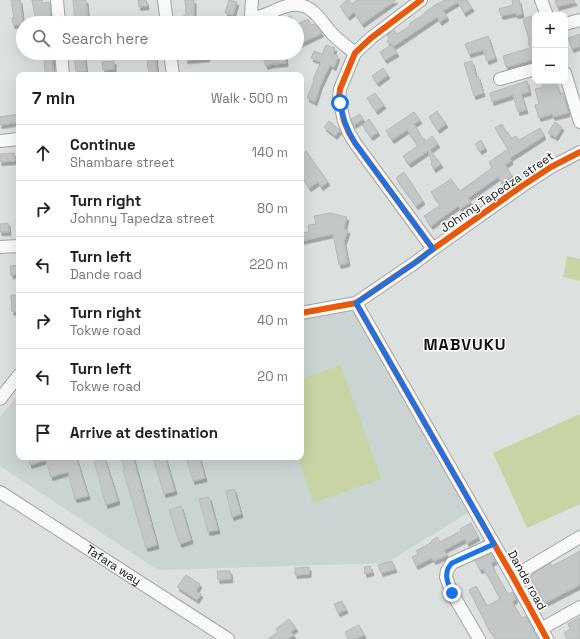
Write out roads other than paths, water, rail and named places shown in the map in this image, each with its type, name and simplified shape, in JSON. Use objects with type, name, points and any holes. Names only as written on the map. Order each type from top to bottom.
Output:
[{"type":"street","points":[[57,0],[58,16]]},
{"type":"street","points":[[164,0],[166,16]]},
{"type":"street","points":[[252,0],[251,14],[253,16]]},
{"type":"street","points":[[421,0],[371,38],[355,53],[340,89],[340,103],[344,121],[355,143],[433,249]]},
{"type":"street","points":[[542,0],[546,12]]},
{"type":"street","points":[[260,16],[293,4],[309,9],[318,14],[329,30],[355,53]]},
{"type":"street","points":[[568,23],[580,20]]},
{"type":"street","points":[[62,60],[63,72]]},
{"type":"street","points":[[171,60],[173,72]]},
{"type":"street","points":[[500,79],[532,70]]},
{"type":"street","points":[[568,81],[578,109],[580,122]]},
{"type":"street","points":[[0,141],[16,139]]},
{"type":"street","name":"Johnny Tapedza street","points":[[304,312],[356,303],[522,186],[551,167],[580,152]]},
{"type":"street","points":[[0,248],[16,246]]},
{"type":"street","name":"Dande road","points":[[356,303],[544,634]]},
{"type":"street","points":[[2,391],[16,378]]},
{"type":"street","name":"Tafara way","points":[[0,492],[228,639]]},
{"type":"street","points":[[513,577],[580,537]]},
{"type":"street","points":[[479,639],[452,593],[446,577],[447,571],[452,563],[494,544]]},
{"type":"street","points":[[544,634],[580,607]]},
{"type":"district","name":"MABVUKU","points":[[465,344]]}]
